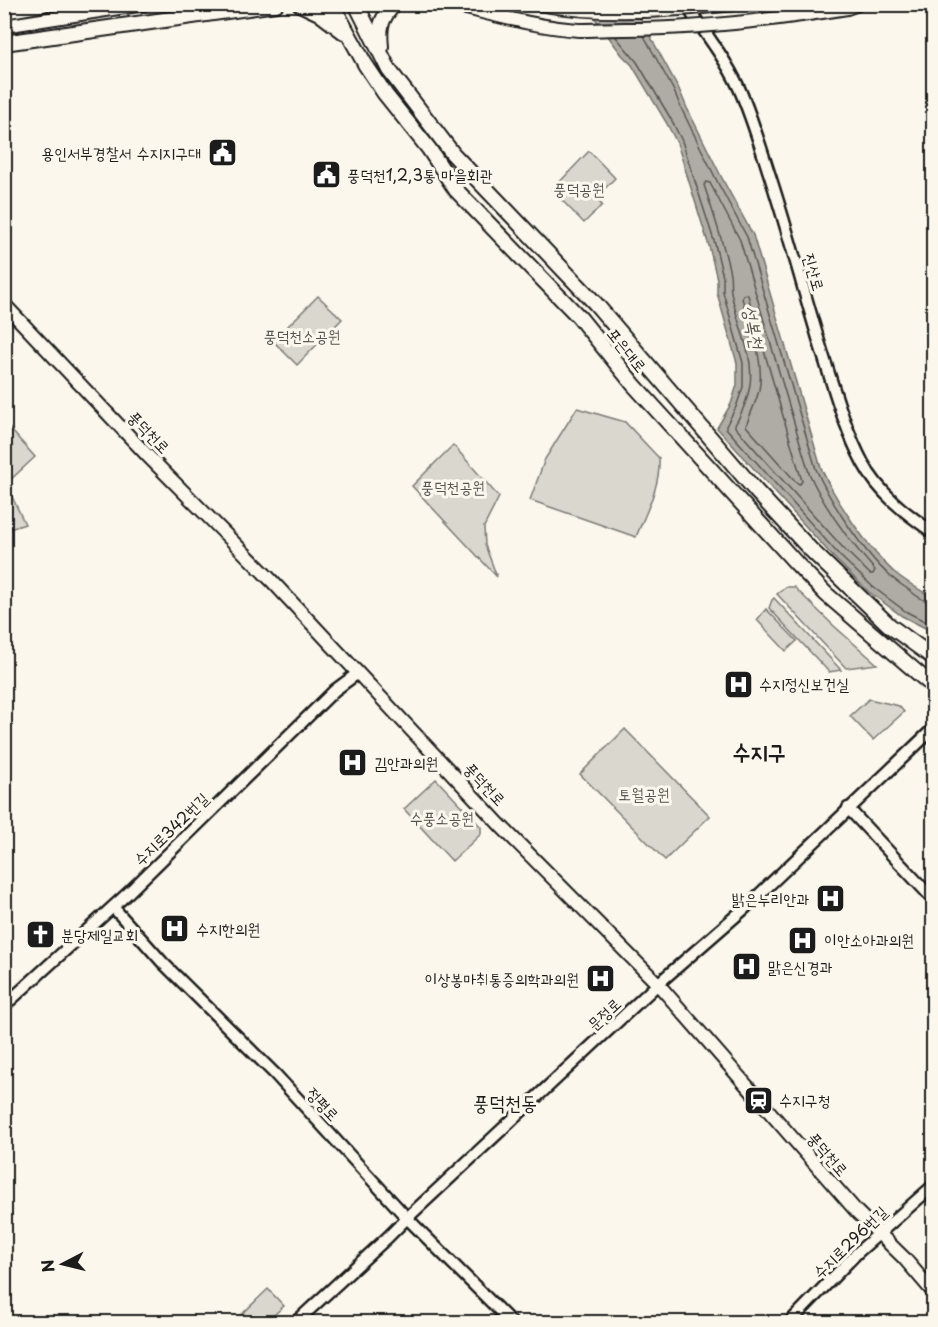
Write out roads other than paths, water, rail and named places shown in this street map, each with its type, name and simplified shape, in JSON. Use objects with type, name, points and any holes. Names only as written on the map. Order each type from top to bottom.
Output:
[{"type":"main road","points":[[4,11],[43,4]]},
{"type":"main road","points":[[4,27],[144,4]]},
{"type":"main road","points":[[4,43],[276,4]]},
{"type":"main road","points":[[300,4],[347,32],[363,18]]},
{"type":"main road","name":"포은대로","points":[[332,4],[385,94],[429,149],[456,190],[579,317],[634,385],[796,563],[826,594],[933,687]]},
{"type":"main road","name":"포은대로","points":[[356,4],[389,70],[453,154],[595,303],[756,491],[810,549],[890,627],[933,658]]},
{"type":"main road","points":[[382,55],[379,30],[387,11],[393,4]]},
{"type":"main road","points":[[450,4],[543,26],[579,30],[709,26],[786,18],[853,6]]},
{"type":"main road","points":[[538,4],[585,11],[639,11],[734,4]]},
{"type":"main road","name":"풍덕천로","points":[[4,304],[146,454],[271,580],[504,829],[658,984],[857,1212],[904,1258],[933,1293]]},
{"type":"street","name":"진산로","points":[[685,4],[722,56],[753,124],[846,426],[863,464],[882,490],[904,513],[933,533]]},
{"type":"street","name":"수지로342번길","points":[[4,1006],[113,907],[335,690],[358,673]]},
{"type":"street","name":"문정로","points":[[296,1323],[658,984],[745,908],[933,728]]},
{"type":"street","points":[[848,808],[933,900]]},
{"type":"street","name":"정평로","points":[[113,907],[163,963],[275,1074],[407,1218],[511,1323]]},
{"type":"street","name":"수지로296번길","points":[[790,1323],[857,1253],[933,1185]]},
{"type":"water","name":"성복천","points":[[585,5],[631,5],[642,21],[753,235],[821,468],[843,508],[884,562],[908,583],[933,598],[933,632],[902,616],[869,592],[836,560],[717,428],[731,404],[737,385],[737,363],[717,293],[717,279],[709,246],[677,143],[632,65]]},
{"type":"place","name":"용인서부경찰서 수지지구대","points":[[222,153]]},
{"type":"place","name":"풍덕천1,2,3통 마을회관","points":[[326,175]]},
{"type":"place","name":"수지정신보건실","points":[[738,684]]},
{"type":"place","name":"김안과의원","points":[[353,763]]},
{"type":"place","name":"밝은누리안과","points":[[830,899]]},
{"type":"place","name":"수지한의원","points":[[175,929]]},
{"type":"place","name":"분당제일교회","points":[[40,935]]},
{"type":"place","name":"이안소아과의원","points":[[803,940]]},
{"type":"place","name":"맑은신경과","points":[[747,967]]},
{"type":"place","name":"이상봉마취통증의학과의원","points":[[600,979]]},
{"type":"place","name":"수지구청","points":[[758,1100]]},
{"type":"district","name":"수지구","points":[[759,752]]},
{"type":"district","name":"풍덕천동","points":[[505,1103]]},
{"type":"park label","name":"풍덕공원","points":[[579,189]]},
{"type":"park label","name":"풍덕천소공원","points":[[302,336]]},
{"type":"park label","name":"풍덕천공원","points":[[453,487]]},
{"type":"park label","name":"토월공원","points":[[644,794]]},
{"type":"park label","name":"수풍소공원","points":[[442,818]]}]
